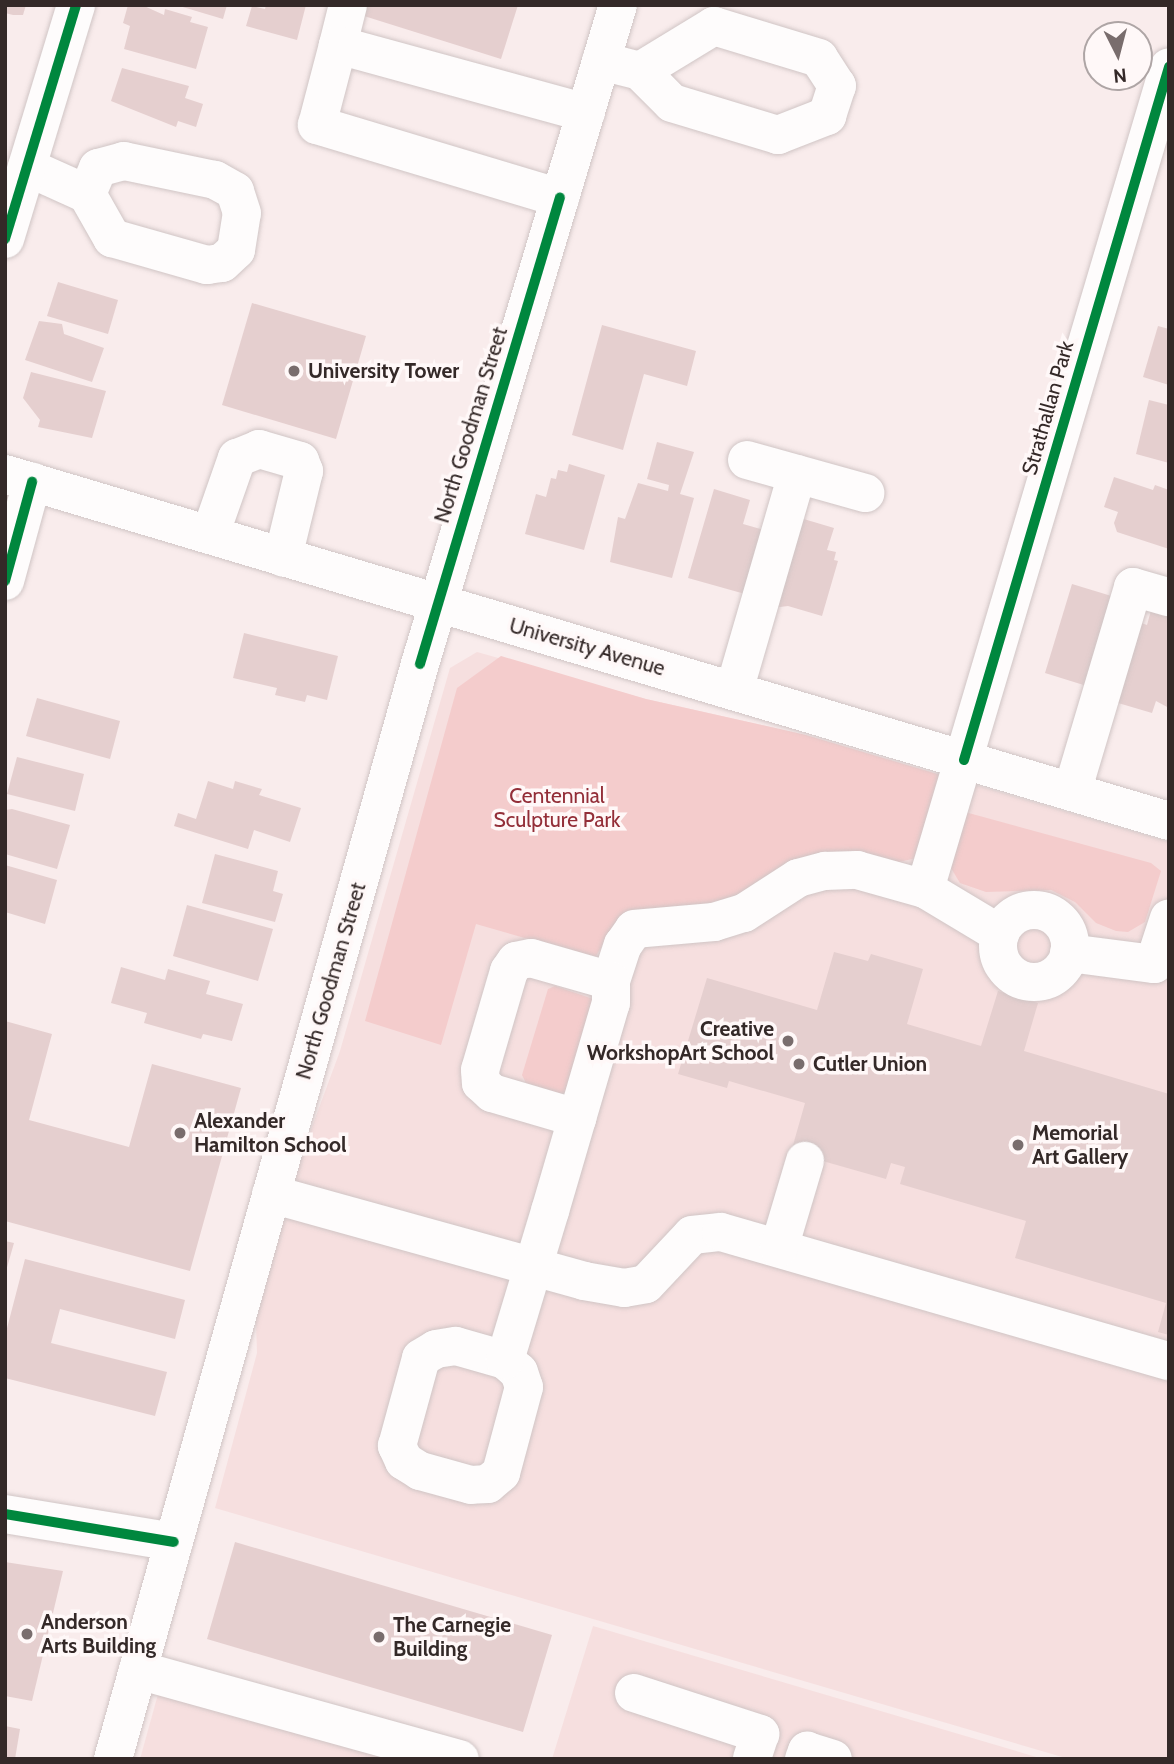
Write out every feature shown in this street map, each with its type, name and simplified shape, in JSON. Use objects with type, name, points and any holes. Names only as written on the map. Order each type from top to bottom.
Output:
[{"type":"main road","points":[[5,239],[76,5]]},
{"type":"main road","points":[[348,5],[317,125],[560,198]]},
{"type":"main road","name":"North Goodman Street","points":[[113,1759],[438,604],[618,5]]},
{"type":"main road","points":[[338,45],[586,113]]},
{"type":"main road","points":[[601,61],[640,72]]},
{"type":"main road","name":"Strathallan Park","points":[[925,889],[1169,67]]},
{"type":"main road","points":[[27,167],[87,194]]},
{"type":"main road","points":[[210,535],[237,458],[259,449],[300,461],[304,471],[283,557]]},
{"type":"main road","points":[[747,460],[865,493]]},
{"type":"main road","points":[[734,691],[797,474]]},
{"type":"main road","points":[[5,581],[19,478]]},
{"type":"main road","name":"University Avenue","points":[[19,478],[1169,821]]},
{"type":"main road","points":[[1072,792],[1133,587],[1169,597]]},
{"type":"main road","points":[[505,1360],[611,1003],[611,981],[623,945],[634,929],[713,922],[744,913],[798,878],[825,871],[857,870],[925,889],[1000,934]]},
{"type":"main road","points":[[1025,911],[1048,913],[1066,929],[1069,953],[1058,974],[1047,980],[1023,981],[1004,968],[999,957],[1000,934],[1005,923],[1025,911]]},
{"type":"main road","points":[[1069,953],[1154,964],[1169,918]]},
{"type":"main road","points":[[577,1118],[492,1093],[481,1083],[480,1070],[509,971],[516,961],[530,958],[611,981]]},
{"type":"main road","points":[[779,1248],[805,1161]]},
{"type":"main road","points":[[271,1194],[533,1267],[624,1288],[646,1284],[692,1235],[720,1232],[1169,1361]]},
{"type":"main road","points":[[5,1514],[174,1542]]},
{"type":"main road","points":[[138,1670],[460,1759]]},
{"type":"main road","points":[[634,1693],[760,1734],[752,1759]]},
{"type":"main road","points":[[804,1759],[807,1751],[833,1759]]},
{"type":"shaded area","points":[[477,652],[646,699],[806,735],[1169,842],[1169,1759],[1069,1759],[215,1508],[257,1353],[256,1321],[299,1162],[340,1051],[450,668]]},
{"type":"shaded area","points":[[593,1626],[1043,1759],[552,1759]]},
{"type":"shaded area","points":[[160,1687],[419,1759],[140,1759]]},
{"type":"green space","name":"Centennial Sculpture Park","points":[[501,656],[646,699],[806,735],[944,776],[921,857],[614,925],[595,958],[476,924],[441,1045],[365,1021],[457,688]]},
{"type":"green space","points":[[965,812],[1151,863],[1161,871],[1145,922],[1128,932],[1116,931],[1096,923],[1075,902],[1051,890],[986,892],[960,883],[951,868]]},
{"type":"green space","points":[[555,986],[593,999],[566,1092],[561,1094],[526,1083],[522,1075],[548,989]]},
{"type":"building","points":[[5,5],[26,5],[23,15],[13,15],[5,13]]},
{"type":"building","points":[[128,5],[142,5],[164,15],[165,9],[192,17],[190,22],[208,27],[196,69],[124,49],[130,26],[123,23]]},
{"type":"building","points":[[176,5],[227,5],[223,19]]},
{"type":"building","points":[[266,5],[306,5],[297,40],[246,26],[252,6],[265,9]]},
{"type":"building","points":[[367,5],[518,5],[501,59],[364,16]]},
{"type":"building","points":[[122,68],[189,86],[185,98],[203,104],[196,127],[178,121],[176,127],[111,101]]},
{"type":"building","points":[[58,282],[118,300],[108,334],[47,316]]},
{"type":"building","name":"University Tower","points":[[252,303],[366,336],[336,439],[222,405]]},
{"type":"building","points":[[39,321],[62,324],[64,334],[104,348],[92,382],[25,360]]},
{"type":"building","points":[[602,325],[696,351],[687,386],[644,374],[623,450],[572,435]]},
{"type":"building","points":[[1158,326],[1169,329],[1169,385],[1143,377]]},
{"type":"building","points":[[31,372],[106,391],[92,438],[38,427],[40,420],[23,398]]},
{"type":"building","points":[[1149,400],[1169,405],[1169,463],[1136,454]]},
{"type":"building","points":[[657,442],[694,452],[680,494],[694,498],[672,578],[610,562],[618,517],[625,519],[638,483],[668,491],[669,485],[647,479]]},
{"type":"building","points":[[569,464],[605,475],[584,550],[525,534],[536,494],[546,497],[551,478],[556,479],[558,470],[567,472]]},
{"type":"building","points":[[1114,477],[1153,490],[1155,485],[1169,490],[1169,549],[1117,532],[1114,523],[1118,512],[1104,507]]},
{"type":"building","points":[[714,489],[750,500],[743,524],[768,531],[745,594],[688,578]]},
{"type":"building","points":[[797,517],[834,528],[827,550],[836,552],[834,560],[838,561],[822,616],[788,606],[772,608]]},
{"type":"building","points":[[1072,584],[1118,598],[1090,687],[1045,673]]},
{"type":"building","points":[[1153,603],[1169,608],[1169,708],[1156,701],[1152,713],[1108,700],[1132,620],[1147,625]]},
{"type":"building","points":[[244,633],[338,656],[327,700],[307,695],[305,702],[275,695],[277,688],[233,678]]},
{"type":"building","points":[[37,698],[120,721],[110,759],[26,736]]},
{"type":"building","points":[[17,757],[84,774],[75,811],[7,794]]},
{"type":"building","points":[[208,781],[233,789],[235,781],[262,789],[259,795],[301,808],[290,842],[254,830],[248,849],[174,826],[178,813],[196,819]]},
{"type":"building","points":[[12,809],[70,825],[57,869],[5,854],[5,810]]},
{"type":"building","points":[[215,854],[278,871],[273,891],[283,894],[275,922],[202,903]]},
{"type":"building","points":[[5,865],[57,880],[45,924],[5,912]]},
{"type":"building","points":[[187,905],[273,929],[258,981],[173,956]]},
{"type":"building","name":"Memorial Art Gallery","points":[[834,952],[868,961],[871,954],[923,969],[907,1024],[981,1046],[998,991],[1038,1003],[1024,1051],[1169,1094],[1169,1335],[1158,1332],[1166,1303],[1015,1258],[1026,1221],[900,1184],[905,1167],[891,1163],[886,1179],[791,1152],[805,1103],[729,1081],[727,1088],[678,1074],[707,978],[817,1010]]},
{"type":"building","points":[[121,967],[165,980],[168,969],[210,981],[206,994],[243,1004],[232,1041],[203,1034],[201,1039],[144,1023],[147,1013],[111,1003]]},
{"type":"building","name":"Alexander Hamilton School","points":[[5,1021],[52,1034],[29,1120],[129,1147],[152,1064],[241,1088],[190,1271],[5,1221]]},
{"type":"building","points":[[5,1241],[14,1243],[6,1271],[5,1271]]},
{"type":"building","points":[[25,1259],[185,1300],[175,1339],[60,1309],[51,1343],[167,1372],[155,1416],[5,1378],[5,1336]]},
{"type":"building","name":"The Carnegie Building","points":[[235,1542],[552,1635],[523,1732],[207,1639]]},
{"type":"building","name":"Anderson Arts Building","points":[[5,1562],[63,1571],[32,1701],[5,1696]]},
{"type":"building","points":[[5,1726],[20,1729],[15,1759],[5,1759]]},
{"type":"cycle path","points":[[5,239],[76,5]]},
{"type":"cycle path","points":[[964,760],[1169,67]]},
{"type":"cycle path","points":[[420,664],[560,198]]},
{"type":"cycle path","points":[[5,581],[32,482]]},
{"type":"cycle path","points":[[5,1514],[174,1542]]},
{"type":"place","name":"University Tower","points":[[294,371]]},
{"type":"place","name":"Creative WorkshopArt School","points":[[788,1041]]},
{"type":"place","name":"Cutler Union","points":[[799,1064]]},
{"type":"place","name":"Alexander Hamilton School","points":[[180,1133]]},
{"type":"place","name":"Memorial Art Gallery","points":[[1018,1145]]},
{"type":"place","name":"Anderson Arts Building","points":[[27,1634]]},
{"type":"place","name":"The Carnegie Building","points":[[379,1637]]}]
